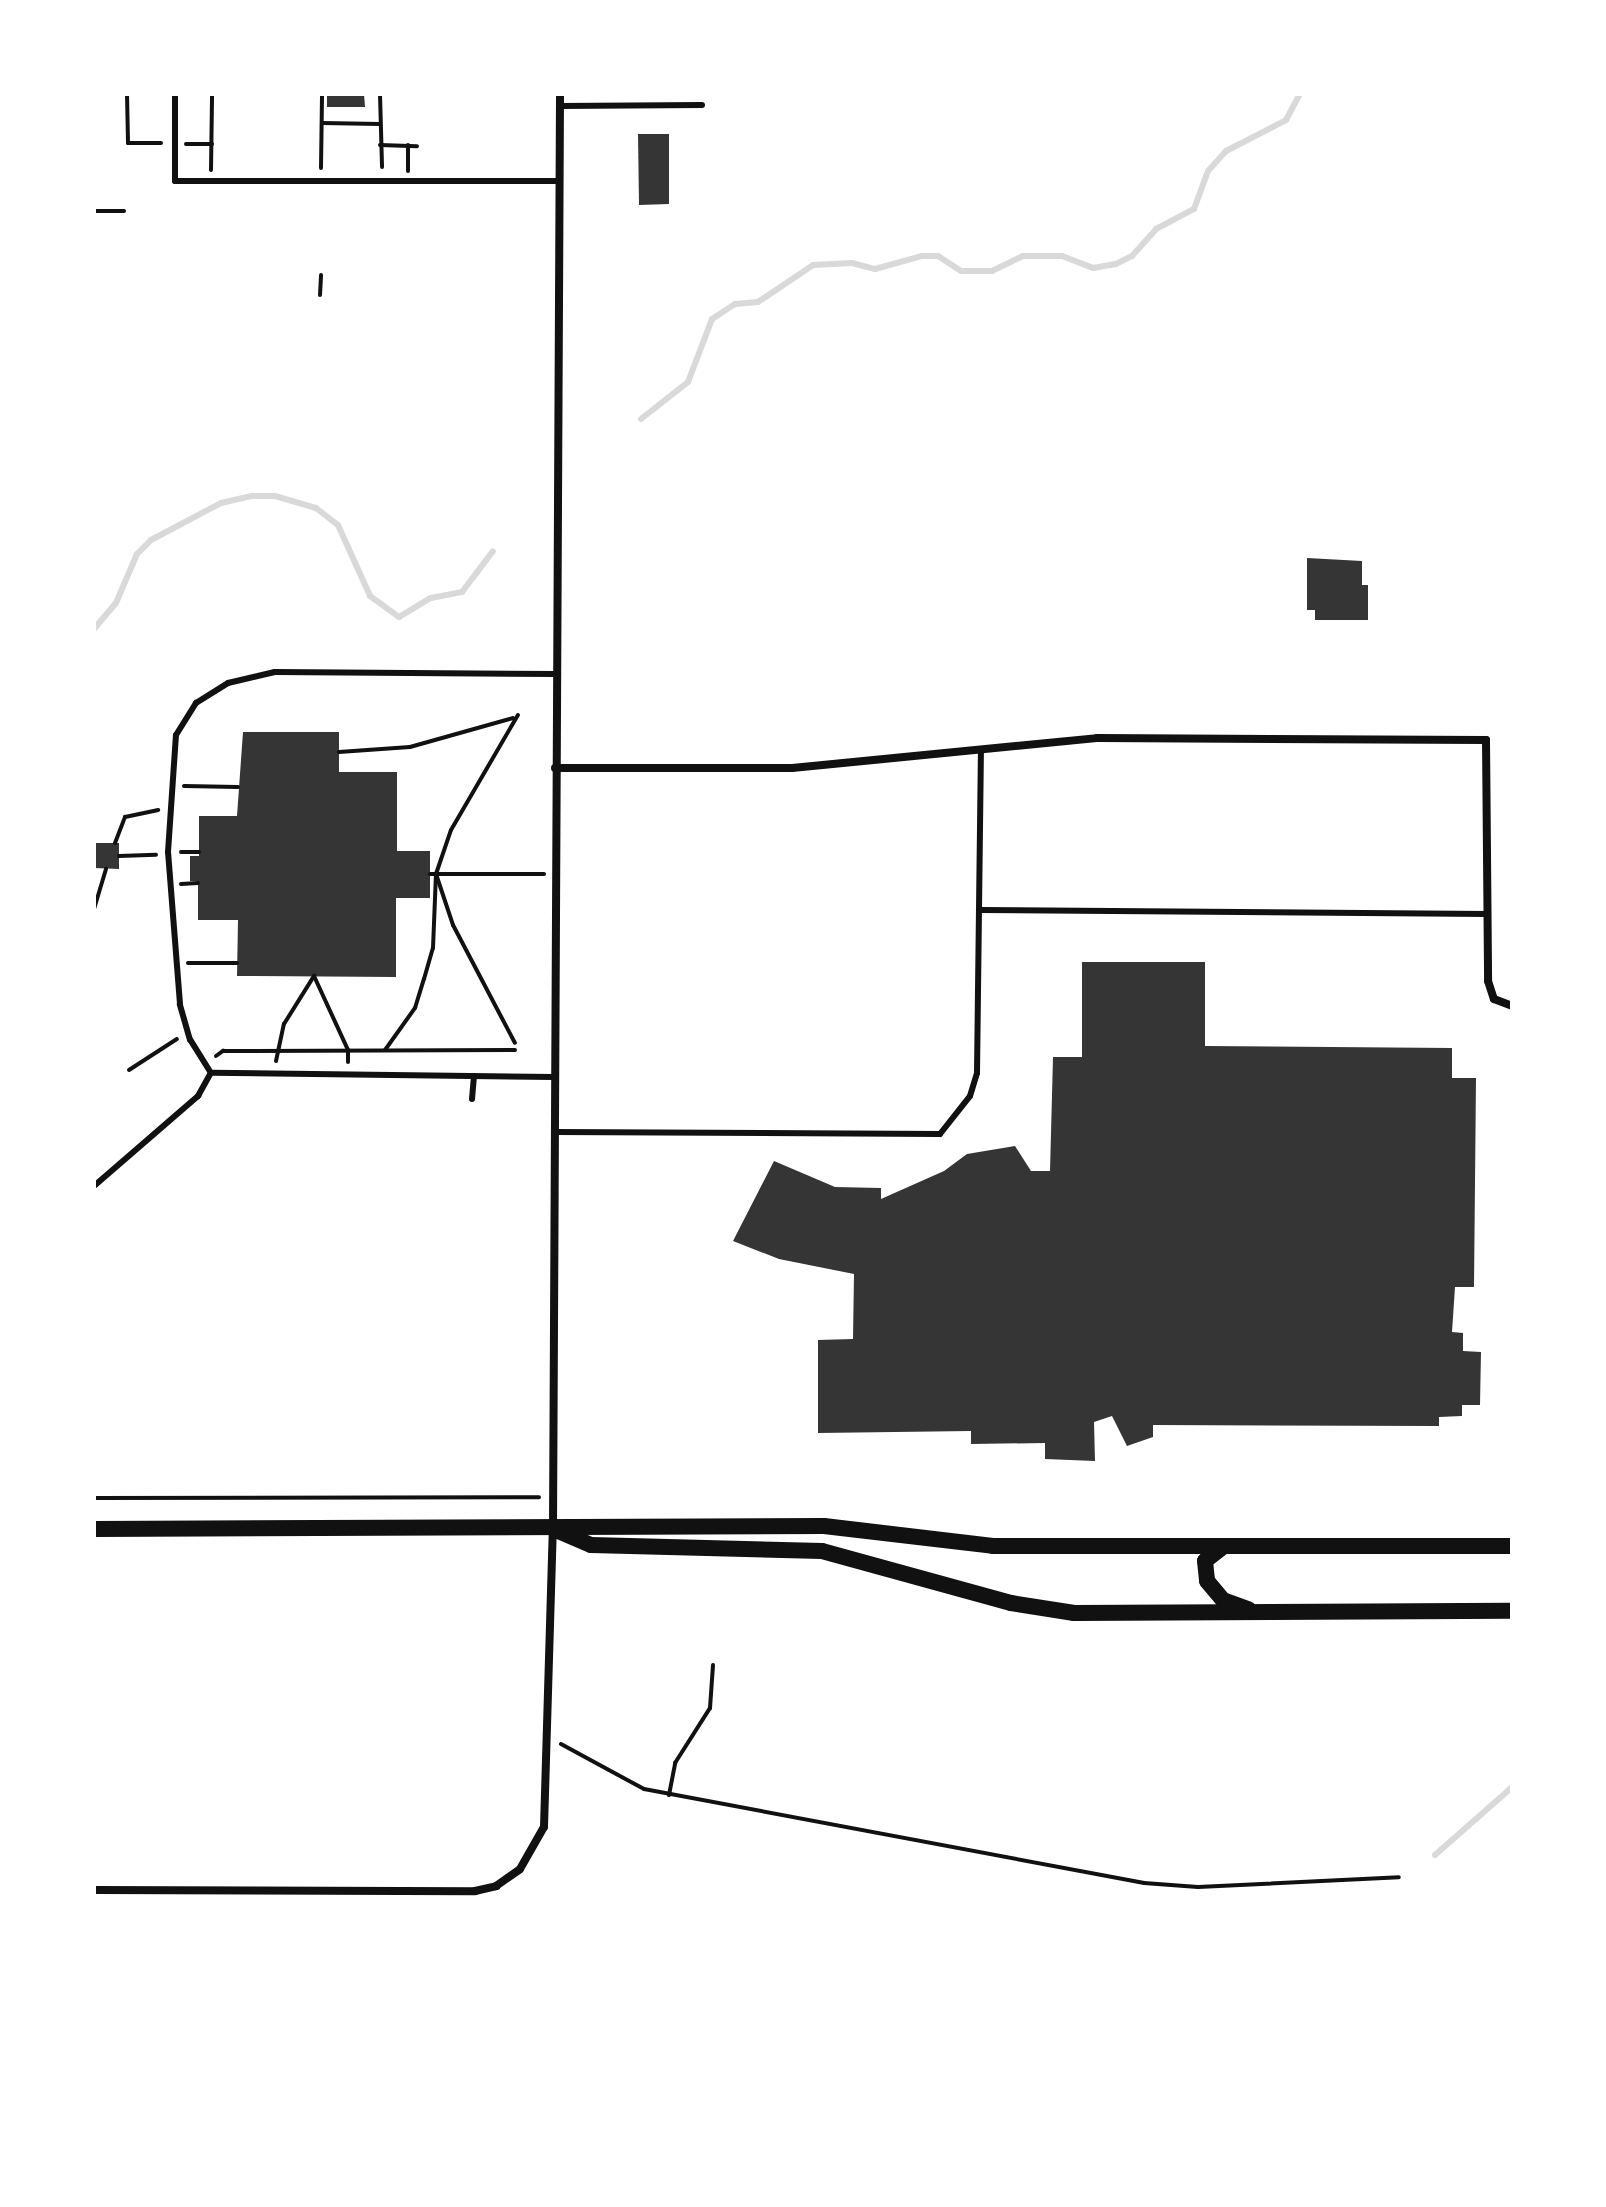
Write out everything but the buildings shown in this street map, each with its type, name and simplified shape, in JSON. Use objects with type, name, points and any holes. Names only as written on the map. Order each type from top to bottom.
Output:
[{"type":"main road","points":[[94,1529],[824,1526],[993,1546],[1512,1546]]},
{"type":"main road","points":[[553,1529],[591,1545],[822,1551],[1061,1611],[1512,1611]]},
{"type":"main road","points":[[1225,1545],[1205,1561],[1212,1590],[1235,1606],[1274,1613]]},
{"type":"street","points":[[94,1890],[486,1890],[510,1879],[540,1840],[548,1813],[553,1529],[560,94]]},
{"type":"street","points":[[555,768],[792,768],[981,752],[1097,738],[1486,740],[1489,989],[1494,999],[1512,1006]]},
{"type":"lane","points":[[175,94],[175,181],[559,181]]},
{"type":"lane","points":[[560,106],[702,105]]},
{"type":"lane","points":[[554,1077],[211,1073],[204,1066],[188,1034],[168,855],[173,743],[184,718],[207,694],[242,678],[289,672],[556,674]]},
{"type":"lane","points":[[554,1132],[940,1134],[967,1102],[976,1081],[981,752]]},
{"type":"lane","points":[[980,910],[1487,914]]},
{"type":"lane","points":[[94,1186],[198,1096],[211,1073]]},
{"type":"lane","points":[[472,1099],[474,1076]]},
{"type":"path","points":[[127,94],[128,143],[212,144]]},
{"type":"path","points":[[211,181],[212,94]]},
{"type":"path","points":[[321,168],[322,94]]},
{"type":"path","points":[[380,94],[382,181]]},
{"type":"path","points":[[322,123],[380,124]]},
{"type":"path","points":[[380,145],[417,146]]},
{"type":"path","points":[[407,181],[408,145]]},
{"type":"path","points":[[94,211],[124,211]]},
{"type":"path","points":[[320,295],[321,275]]},
{"type":"path","points":[[339,752],[410,747],[515,716],[451,830],[433,874],[433,948],[415,1008],[385,1050]]},
{"type":"path","points":[[169,786],[238,787]]},
{"type":"path","points":[[115,843],[125,817],[169,808]]},
{"type":"path","points":[[119,856],[168,855]]},
{"type":"path","points":[[94,909],[106,869]]},
{"type":"path","points":[[433,874],[555,874]]},
{"type":"path","points":[[433,874],[453,925],[515,1043]]},
{"type":"path","points":[[178,963],[237,963]]},
{"type":"path","points":[[274,1075],[284,1024],[314,976],[348,1050],[348,1076]]},
{"type":"path","points":[[129,1070],[188,1034]]},
{"type":"path","points":[[204,1066],[223,1051],[515,1050]]},
{"type":"path","points":[[94,1498],[553,1496]]},
{"type":"path","points":[[669,1795],[675,1763],[710,1708],[713,1665]]},
{"type":"path","points":[[549,1737],[598,1768],[669,1795],[1144,1883],[1198,1887],[1399,1877]]},
{"type":"waterway","points":[[641,419],[688,382],[712,319],[735,304],[758,302],[813,265],[852,263],[875,269],[922,256],[938,256],[961,271],[992,271],[1023,256],[1062,256],[1093,268],[1116,264],[1132,256],[1156,229],[1194,209],[1208,171],[1226,151],[1286,120],[1300,94]]},
{"type":"waterway","points":[[94,629],[116,603],[137,554],[151,540],[221,503],[252,496],[275,496],[316,508],[338,525],[370,596],[399,617],[431,598],[462,592],[493,551]]},
{"type":"waterway","points":[[1435,1855],[1512,1787]]}]
